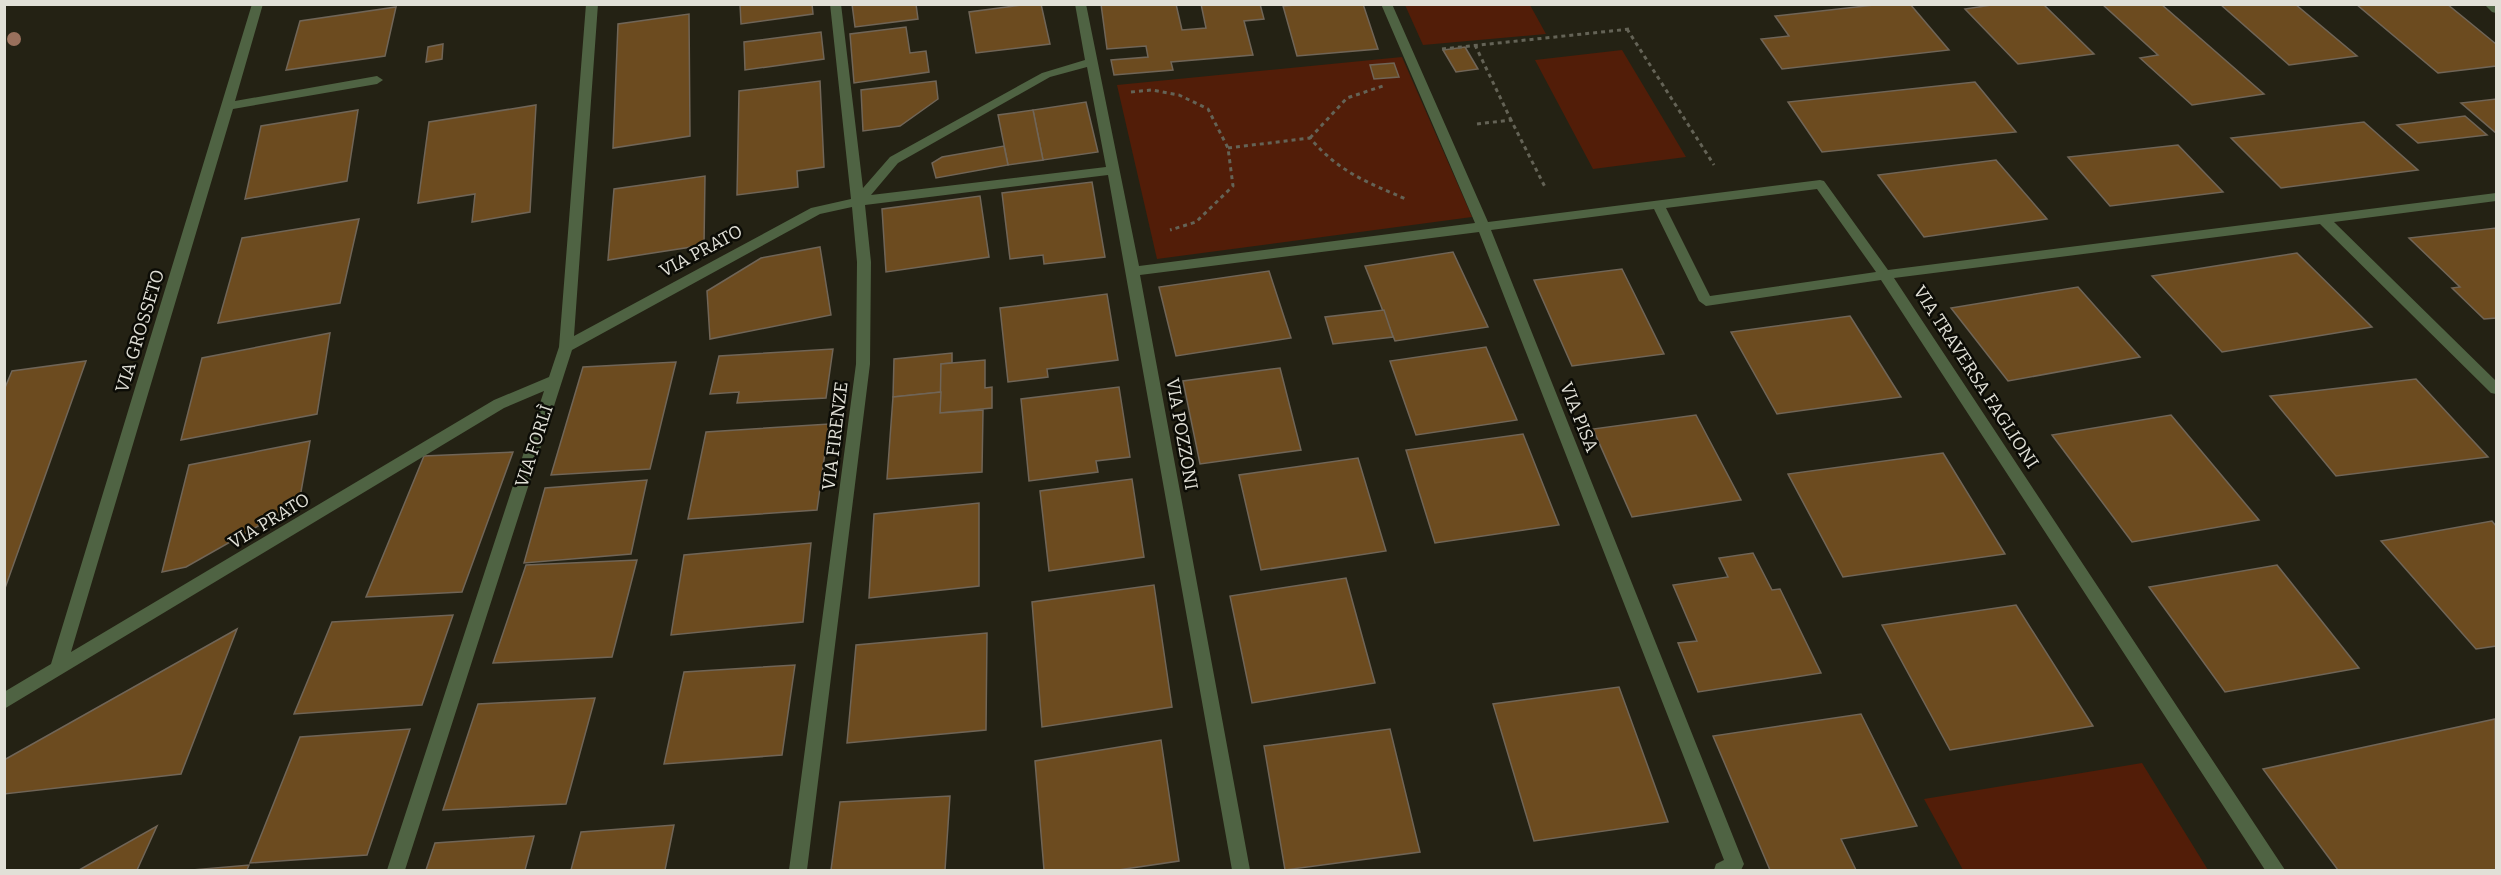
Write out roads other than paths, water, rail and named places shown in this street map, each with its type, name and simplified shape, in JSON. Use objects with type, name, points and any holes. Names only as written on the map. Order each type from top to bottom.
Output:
[{"type":"street","name":"VIA GROSSETO","points":[[58,668],[258,4]]},
{"type":"street","name":"VIA FORLÌ","points":[[396,870],[566,347],[592,4]]},
{"type":"street","name":"VIA FIRENZE","points":[[798,870],[863,364],[864,262],[859,201],[835,4]]},
{"type":"street","name":"VIA POZZONI","points":[[1080,4],[1133,271],[1241,870]]},
{"type":"street","name":"VIA PISA","points":[[1386,4],[1483,226],[1735,864],[1723,870]]},
{"type":"street","points":[[2489,4],[2496,10]]},
{"type":"street","points":[[859,201],[894,160],[1046,75],[1091,62]]},
{"type":"street","points":[[226,106],[377,80]]},
{"type":"street","name":"VIA PRATO","points":[[566,347],[816,211],[859,201],[1113,170]]},
{"type":"street","points":[[1133,271],[1820,184],[1885,275],[1707,301],[1658,205]]},
{"type":"street","name":"VIA TRAVERSA FAGLIONI","points":[[2276,870],[1885,275],[2496,197]]},
{"type":"street","points":[[2322,218],[2496,389]]},
{"type":"street","name":"VIA PRATO","points":[[4,702],[499,404],[556,380]]}]
